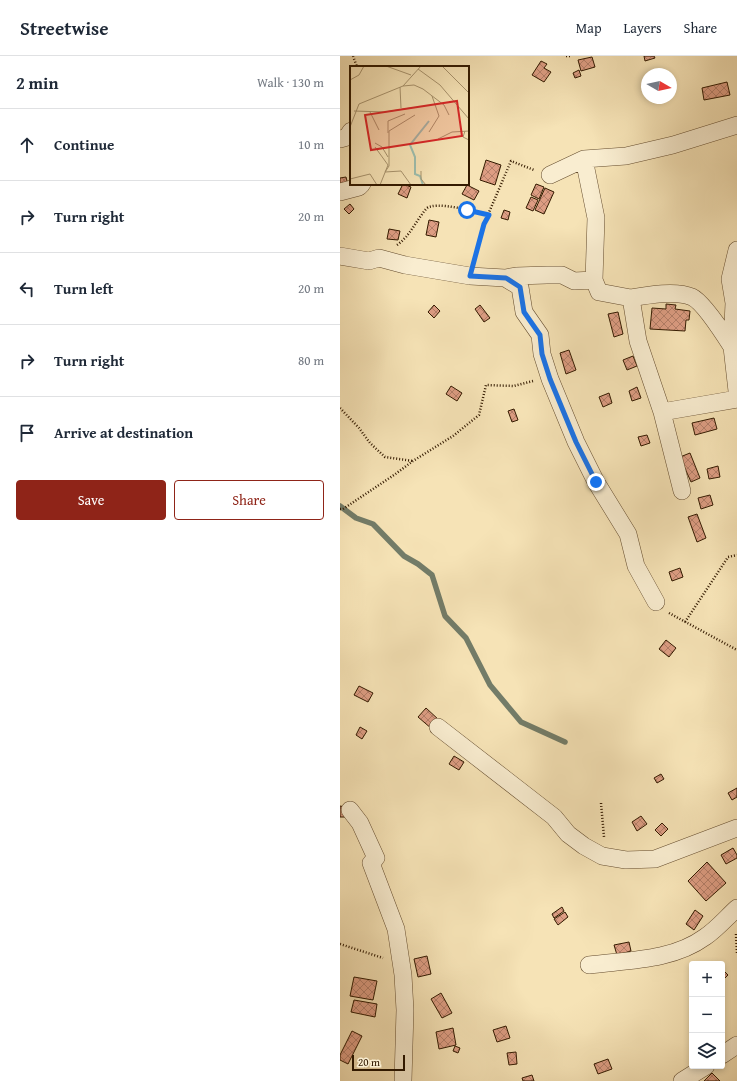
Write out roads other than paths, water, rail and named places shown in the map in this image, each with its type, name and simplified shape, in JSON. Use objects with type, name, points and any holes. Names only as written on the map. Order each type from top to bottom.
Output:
[{"type":"street","points":[[550,175],[584,159],[626,156],[673,145],[737,125]]},
{"type":"street","points":[[340,139],[347,137],[350,132]]},
{"type":"street","points":[[584,159],[596,218],[594,280],[599,292],[631,298],[648,295],[678,294],[693,298],[718,326],[732,347]]},
{"type":"street","points":[[340,192],[359,187],[361,185]]},
{"type":"street","points":[[737,250],[730,278],[734,303],[732,347],[737,391]]},
{"type":"street","points":[[340,256],[370,261],[379,258],[405,265],[470,276],[506,278],[516,276],[547,275],[562,276],[574,281],[594,280]]},
{"type":"street","points":[[506,278],[520,287],[524,312],[540,335],[542,354],[550,379],[576,442],[596,482],[628,534],[636,566],[656,602]]},
{"type":"street","points":[[631,298],[638,341],[662,412],[682,491]]},
{"type":"street","points":[[662,412],[737,399]]},
{"type":"street","points":[[438,727],[549,813],[568,834],[584,846],[602,856],[626,860],[655,859],[737,828]]},
{"type":"street","points":[[350,810],[360,823],[376,858],[371,863],[396,929],[403,977],[405,1010],[403,1081]]},
{"type":"street","points":[[589,965],[659,957],[679,951],[705,937],[737,908]]},
{"type":"street","points":[[725,1053],[737,1045]]},
{"type":"street","points":[[682,1081],[701,1069]]},
{"type":"waterway","points":[[340,506],[356,518],[373,524],[404,556],[418,564],[432,575],[445,616],[466,638],[490,685],[521,722],[565,742]]}]
